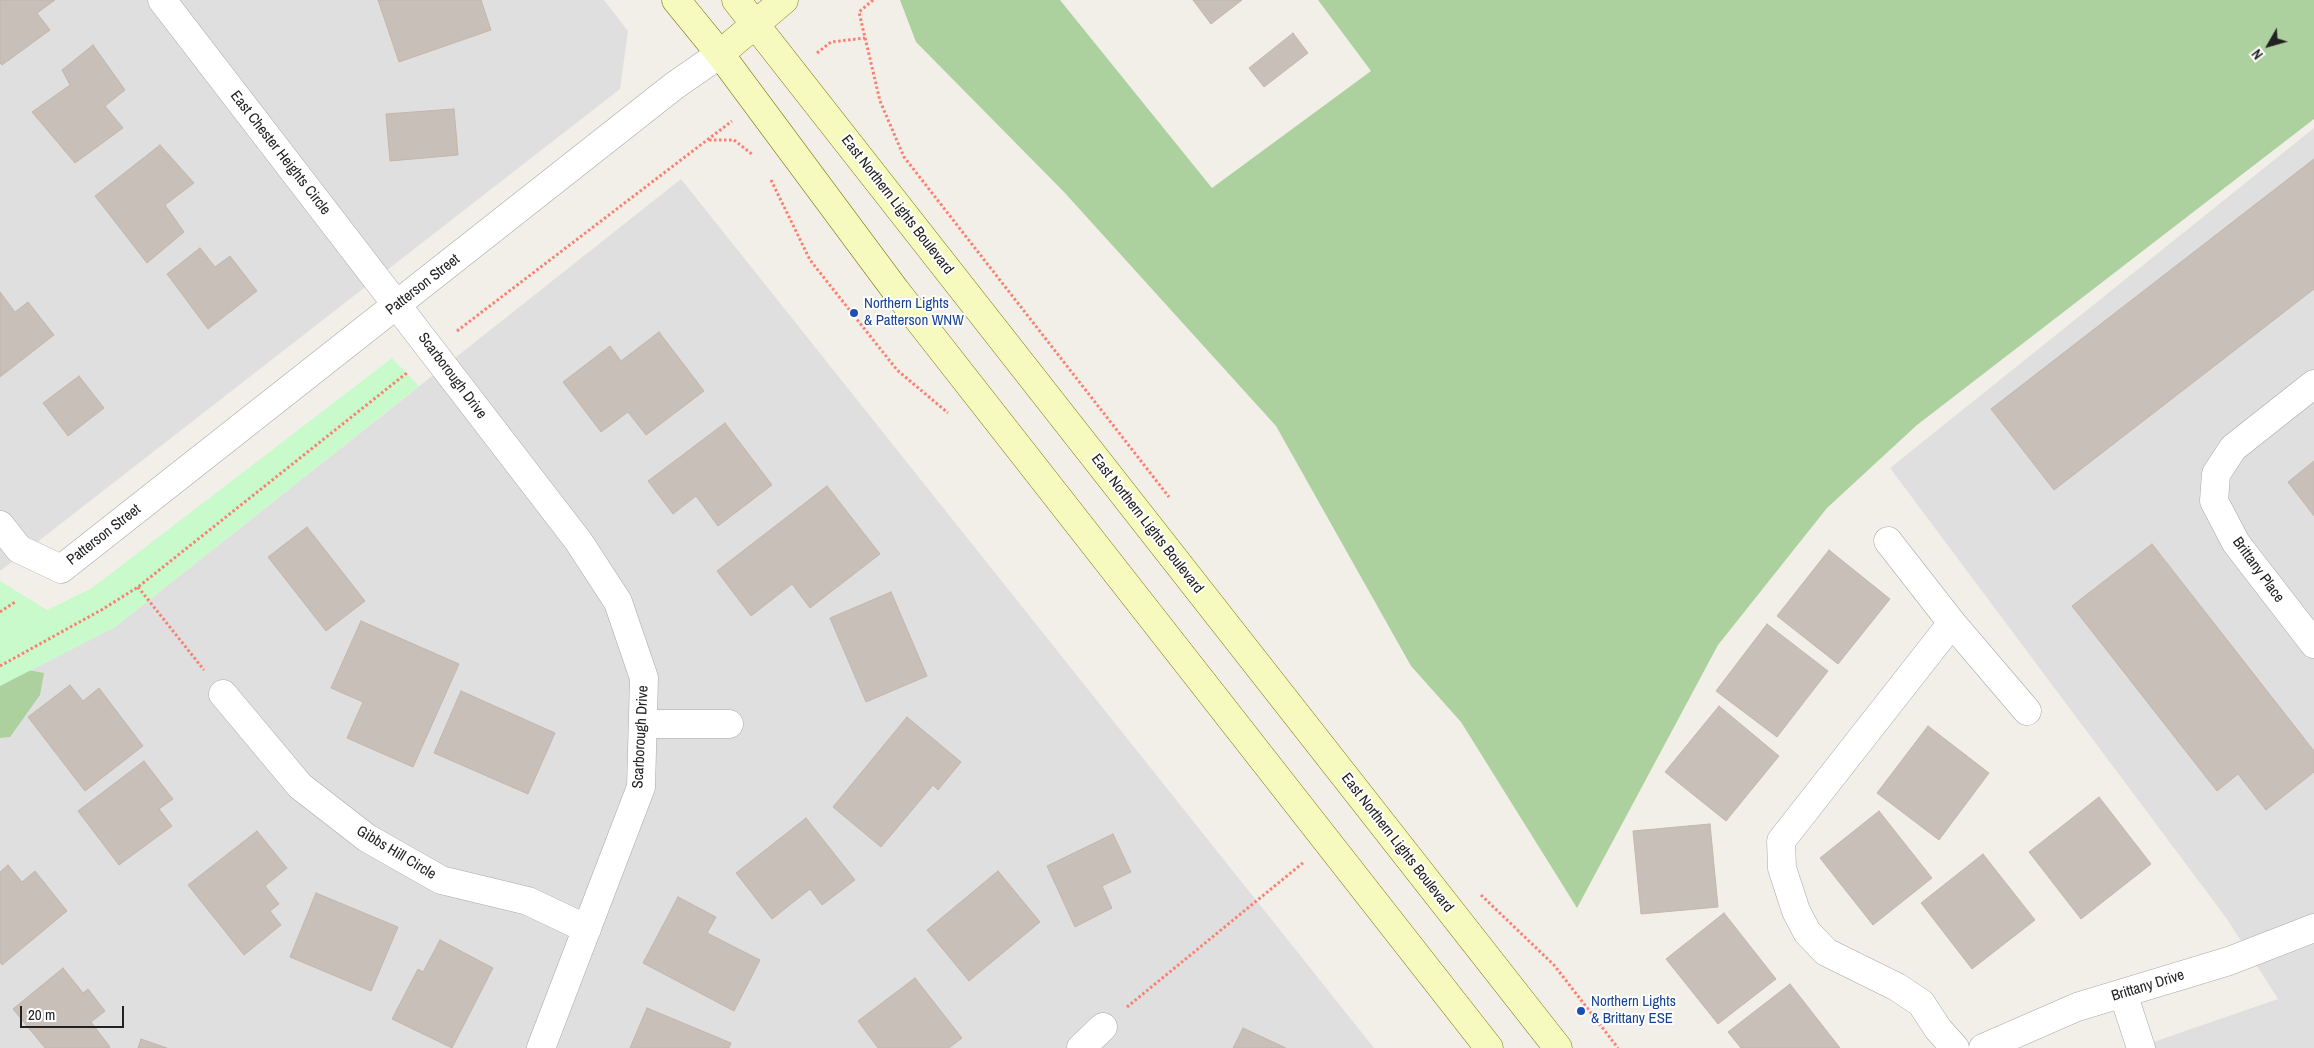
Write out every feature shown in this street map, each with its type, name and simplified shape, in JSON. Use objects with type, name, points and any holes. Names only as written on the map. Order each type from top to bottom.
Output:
[{"type":"main road","points":[[676,0],[720,54],[896,291],[1490,1048]]},
{"type":"main road","name":"East Northern Lights Boulevard","points":[[736,0],[1558,1048]]},
{"type":"main road","name":"Patterson Street","points":[[720,54],[784,0]]},
{"type":"street","name":"East Chester Heights Circle","points":[[162,0],[398,305]]},
{"type":"street","name":"Patterson Street","points":[[0,525],[19,549],[61,569],[674,86],[720,54]]},
{"type":"street","name":"Scarborough Drive","points":[[398,305],[579,542],[618,602],[644,678],[641,787],[542,1048]]},
{"type":"street","name":"Brittany Place","points":[[2314,384],[2233,448],[2216,474],[2214,501],[2236,543],[2314,644]]},
{"type":"street","points":[[1888,541],[1952,623],[2027,711]]},
{"type":"street","points":[[1952,623],[1781,840],[1782,868],[1796,911],[1807,932],[1826,952],[1897,987],[1921,1003],[1938,1029],[1955,1048]]},
{"type":"street","name":"Gibbs Hill Circle","points":[[223,694],[300,786],[367,838],[442,880],[528,901],[587,929]]},
{"type":"street","points":[[643,724],[729,724]]},
{"type":"street","name":"Brittany Drive","points":[[1983,1048],[2077,1007],[2229,961],[2314,928]]},
{"type":"street","points":[[2123,993],[2141,1048]]},
{"type":"street","points":[[1081,1048],[1103,1027]]},
{"type":"path","points":[[873,0],[859,12],[880,101],[904,157],[1173,501]]},
{"type":"path","points":[[831,42],[865,38]]},
{"type":"path","points":[[0,666],[103,609],[138,587],[433,352],[459,329],[709,140]]},
{"type":"path","points":[[138,587],[223,694]]},
{"type":"path","points":[[0,612],[15,602]]},
{"type":"path","points":[[1103,1027],[1304,862]]},
{"type":"path","points":[[1478,892],[1554,964],[1618,1048]]},
{"type":"shaded area","points":[[0,0],[604,0],[628,31],[620,89],[0,571]]},
{"type":"shaded area","points":[[2314,128],[2314,1048],[2136,1048],[2278,999],[2227,919],[1890,468]]},
{"type":"shaded area","points":[[681,179],[1374,1048],[0,1048],[0,686],[115,627]]},
{"type":"green space","points":[[900,0],[1060,0],[1212,188],[1371,71],[1318,0],[2314,0],[2314,119],[1917,425],[1827,508],[1718,645],[1577,908],[1461,722],[1411,666],[1276,426],[1064,192],[916,42]]},
{"type":"green space","points":[[392,358],[419,386],[115,627],[0,686],[0,581],[47,610],[92,588]]},
{"type":"green space","points":[[0,665],[44,673],[40,695],[10,737],[0,738]]},
{"type":"building","points":[[0,0],[55,0],[37,13],[50,30],[2,65],[0,63]]},
{"type":"building","points":[[378,0],[481,0],[491,30],[399,62]]},
{"type":"building","points":[[1193,0],[1242,0],[1211,24]]},
{"type":"building","points":[[1293,33],[1308,53],[1264,87],[1249,68]]},
{"type":"building","points":[[93,45],[125,90],[105,106],[123,128],[75,163],[32,112],[70,85],[62,70]]},
{"type":"building","points":[[454,109],[458,155],[390,161],[386,114]]},
{"type":"building","points":[[160,145],[194,183],[165,205],[184,232],[147,263],[95,196]]},
{"type":"building","points":[[2314,159],[2314,289],[2054,490],[1991,409]]},
{"type":"building","points":[[200,248],[215,267],[230,256],[257,291],[208,329],[167,274]]},
{"type":"building","points":[[0,292],[15,312],[28,302],[54,335],[0,377]]},
{"type":"building","points":[[659,332],[704,391],[646,435],[628,412],[601,432],[563,382],[610,346],[621,361]]},
{"type":"building","points":[[79,376],[104,408],[68,436],[43,403]]},
{"type":"building","points":[[725,423],[772,485],[718,526],[696,496],[673,514],[648,481]]},
{"type":"building","points":[[2314,461],[2314,516],[2288,482]]},
{"type":"building","points":[[827,486],[880,554],[810,608],[792,584],[751,616],[717,571]]},
{"type":"building","points":[[307,527],[365,601],[326,631],[268,557]]},
{"type":"building","points":[[2152,544],[2314,751],[2314,772],[2266,810],[2238,774],[2217,791],[2072,606]]},
{"type":"building","points":[[1829,550],[1890,599],[1838,664],[1777,616]]},
{"type":"building","points":[[891,592],[927,676],[866,702],[830,618]]},
{"type":"building","points":[[361,621],[459,664],[413,767],[347,738],[363,702],[331,688]]},
{"type":"building","points":[[1767,624],[1828,671],[1777,737],[1716,691]]},
{"type":"building","points":[[70,685],[83,701],[99,688],[143,746],[85,791],[28,717]]},
{"type":"building","points":[[461,691],[555,733],[528,794],[434,753]]},
{"type":"building","points":[[1719,706],[1779,756],[1726,821],[1665,772]]},
{"type":"building","points":[[907,717],[961,762],[938,790],[933,785],[881,847],[833,807]]},
{"type":"building","points":[[1928,726],[1989,773],[1939,840],[1877,793]]},
{"type":"building","points":[[144,761],[173,799],[159,809],[172,826],[119,865],[78,811]]},
{"type":"building","points":[[2099,797],[2151,864],[2081,919],[2029,852]]},
{"type":"building","points":[[1879,811],[1932,878],[1873,925],[1820,858]]},
{"type":"building","points":[[806,818],[855,880],[822,905],[810,889],[772,919],[736,873]]},
{"type":"building","points":[[1710,824],[1718,907],[1641,914],[1633,831]]},
{"type":"building","points":[[257,831],[287,868],[265,886],[279,904],[270,911],[281,925],[244,955],[188,885]]},
{"type":"building","points":[[1113,834],[1131,872],[1102,886],[1112,908],[1075,927],[1047,866]]},
{"type":"building","points":[[1983,854],[2035,920],[1972,969],[1921,903]]},
{"type":"building","points":[[8,865],[22,882],[35,871],[67,911],[2,965],[0,962],[0,872]]},
{"type":"building","points":[[998,871],[1040,922],[969,981],[927,930]]},
{"type":"building","points":[[316,893],[398,927],[371,991],[290,957]]},
{"type":"building","points":[[678,897],[716,917],[707,933],[760,960],[734,1011],[643,963]]},
{"type":"building","points":[[1724,913],[1776,979],[1718,1024],[1666,959]]},
{"type":"building","points":[[440,940],[493,968],[452,1048],[392,1019],[418,969],[423,972]]},
{"type":"building","points":[[63,968],[83,993],[88,989],[105,1011],[91,1022],[109,1048],[45,1048],[13,1009]]},
{"type":"building","points":[[915,978],[962,1038],[949,1048],[878,1048],[858,1021]]},
{"type":"building","points":[[1790,984],[1840,1048],[1741,1048],[1728,1032]]},
{"type":"building","points":[[647,1008],[731,1043],[729,1048],[630,1048]]},
{"type":"building","points":[[1243,1028],[1286,1048],[1233,1048]]},
{"type":"building","points":[[141,1039],[167,1048],[138,1048]]},
{"type":"place","name":"Northern Lights & Patterson WNW","points":[[854,313]]},
{"type":"place","name":"Northern Lights & Brittany ESE","points":[[1581,1011]]}]
